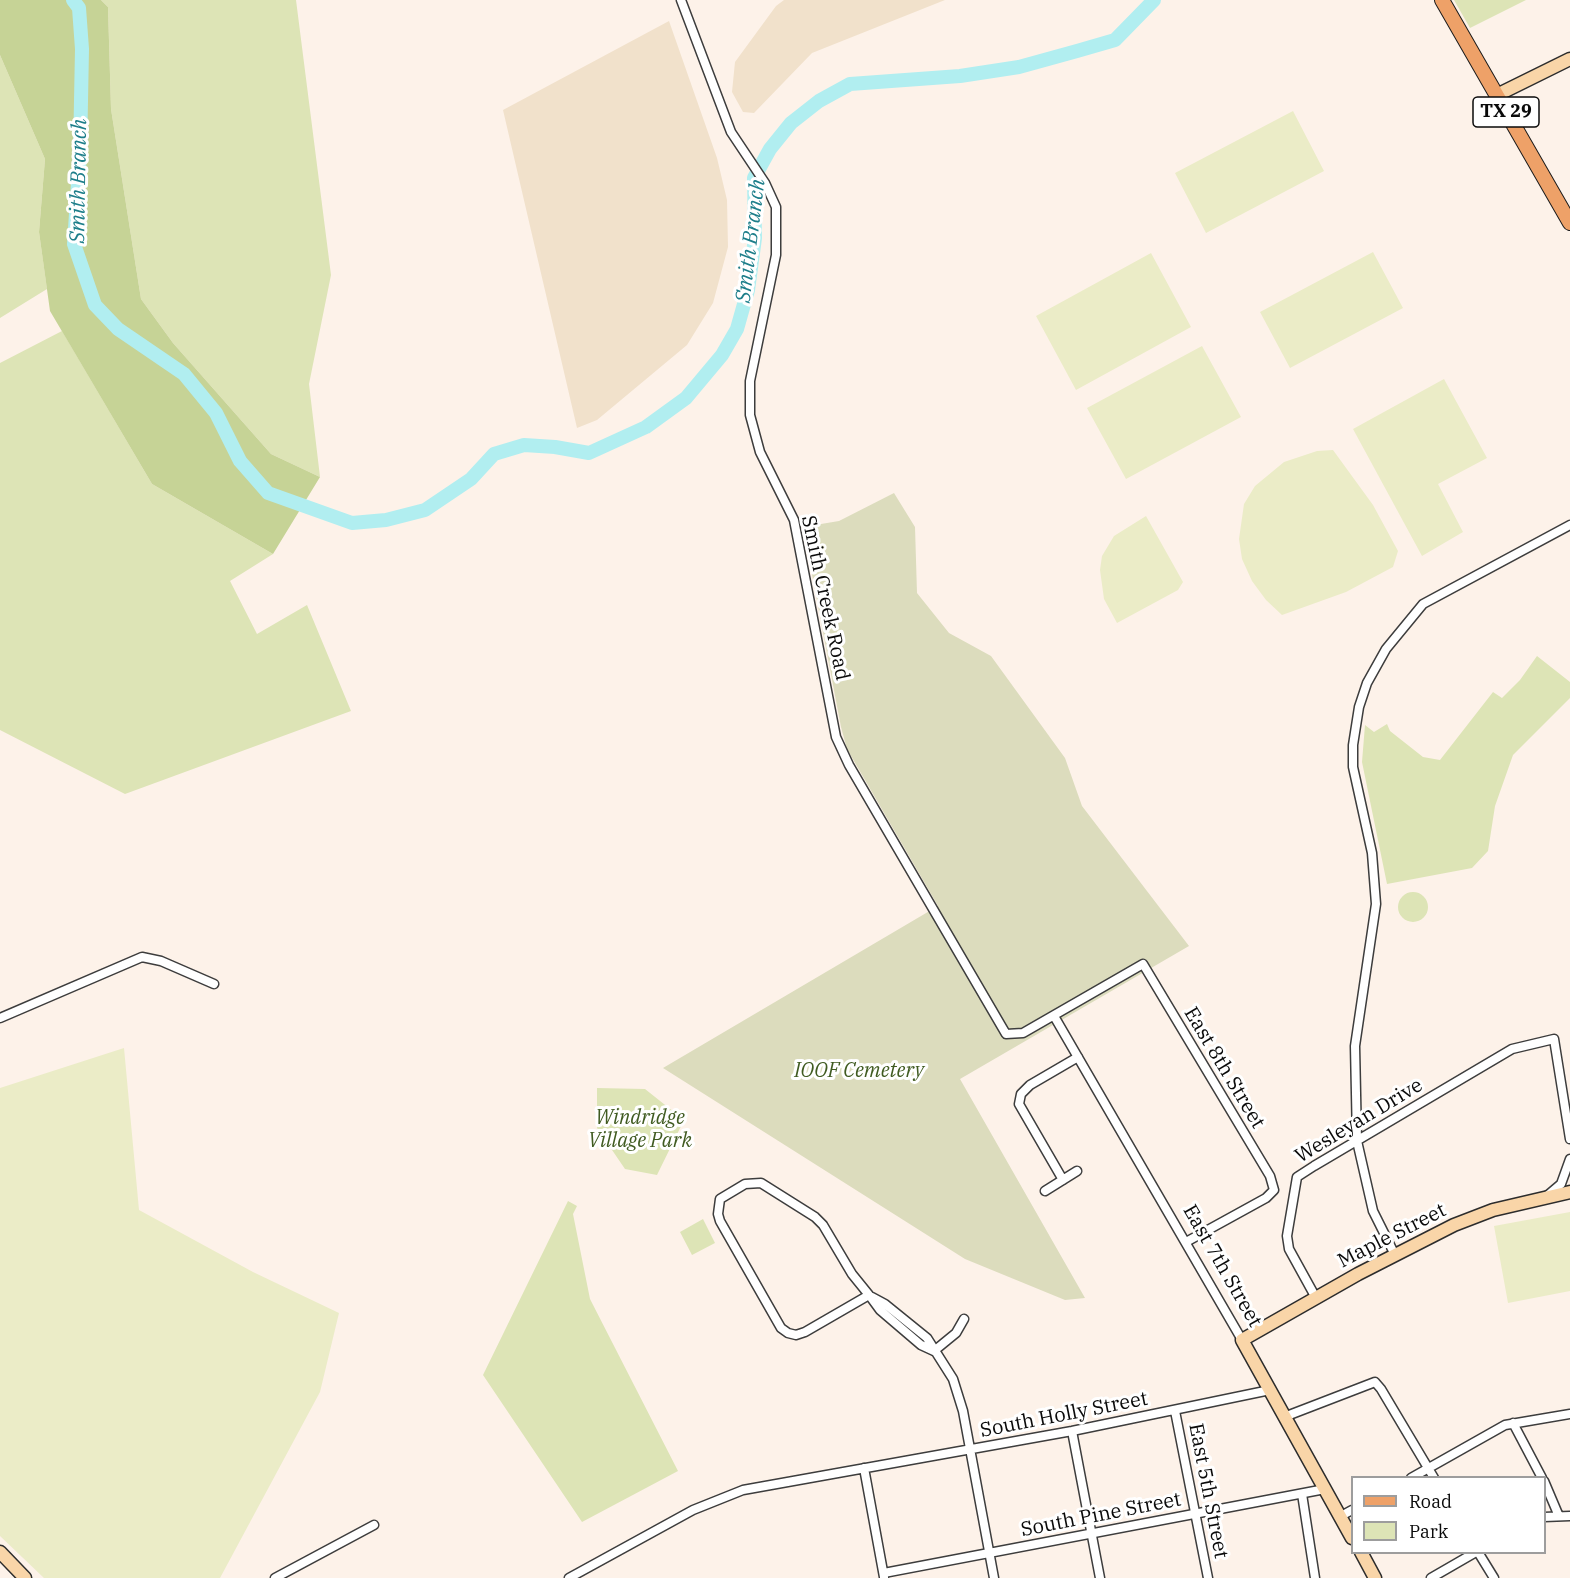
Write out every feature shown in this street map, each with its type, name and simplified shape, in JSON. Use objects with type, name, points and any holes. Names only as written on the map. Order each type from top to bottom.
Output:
[{"type":"main road","name":"TX 29","points":[[1442,0],[1570,223]]},
{"type":"street","name":"Smith Creek Road","points":[[681,0],[731,132],[765,183],[776,207],[776,255],[752,369],[750,415],[760,452],[794,520],[836,737],[849,765],[1006,1034],[1017,1035],[1143,964]]},
{"type":"street","points":[[1497,95],[1570,59]]},
{"type":"street","points":[[1395,1255],[1373,1211],[1357,1141],[1355,1046],[1376,904],[1372,853],[1353,767],[1353,745],[1359,707],[1367,683],[1386,649],[1423,604],[1570,525]]},
{"type":"street","points":[[0,1018],[142,957],[161,961],[214,984]]},
{"type":"street","name":"East 8th Street","points":[[1143,964],[1270,1176],[1274,1190],[1266,1198],[1186,1242]]},
{"type":"street","name":"East 7th Street","points":[[1054,1016],[1186,1242],[1351,1534]]},
{"type":"street","name":"Wesleyan Drive","points":[[1316,1298],[1289,1249],[1287,1236],[1297,1178],[1512,1049],[1554,1039],[1570,1139]]},
{"type":"street","points":[[1063,1180],[1019,1104],[1021,1094],[1030,1085],[1078,1057]]},
{"type":"street","points":[[1543,1198],[1561,1184],[1570,1159]]},
{"type":"street","points":[[1045,1191],[1077,1171]]},
{"type":"street","points":[[869,1295],[805,1332],[796,1335],[788,1334],[781,1328],[720,1221],[718,1214],[720,1199],[745,1184],[761,1183],[814,1217],[823,1225],[839,1255],[869,1295],[885,1304],[927,1338],[945,1365],[959,1395],[994,1578]]},
{"type":"street","name":"Maple Street","points":[[1242,1340],[1395,1255],[1471,1218],[1570,1192]]},
{"type":"street","points":[[934,1351],[956,1333],[964,1319]]},
{"type":"street","points":[[1284,1417],[1375,1382],[1433,1476]]},
{"type":"street","name":"South Holly Street","points":[[571,1578],[693,1510],[743,1490],[1072,1431],[1270,1390]]},
{"type":"street","name":"East 5th Street","points":[[1175,1411],[1208,1578]]},
{"type":"street","points":[[1414,1476],[1490,1432],[1513,1423],[1570,1414]]},
{"type":"street","points":[[1513,1423],[1542,1476]]},
{"type":"street","points":[[1072,1431],[1100,1578]]},
{"type":"street","points":[[864,1468],[884,1575]]},
{"type":"street","points":[[1546,1484],[1558,1514]]},
{"type":"street","name":"South Pine Street","points":[[884,1575],[990,1552],[1325,1489]]},
{"type":"street","points":[[1302,1494],[1315,1578]]},
{"type":"street","points":[[1341,1516],[1351,1511]]},
{"type":"street","points":[[1546,1516],[1558,1514],[1570,1516]]},
{"type":"street","points":[[275,1578],[374,1525]]},
{"type":"street","points":[[0,1552],[25,1578]]},
{"type":"street","points":[[1362,1554],[1375,1578]]},
{"type":"street","points":[[1431,1578],[1473,1554]]},
{"type":"street","points":[[1478,1554],[1494,1578]]},
{"type":"shaded area","points":[[784,0],[945,0],[812,53],[754,113],[743,112],[732,92],[735,62],[776,6]]},
{"type":"shaded area","points":[[669,21],[717,158],[727,200],[728,247],[713,303],[687,345],[597,420],[577,428],[503,110]]},
{"type":"green space","points":[[0,0],[101,0],[108,7],[111,109],[141,299],[173,343],[271,454],[320,477],[273,554],[152,484],[50,311],[39,232],[45,159],[0,55]]},
{"type":"green space","points":[[101,0],[296,0],[331,275],[309,384],[320,477],[271,454],[173,343],[141,299],[111,109],[108,7]]},
{"type":"green space","points":[[1454,0],[1526,0],[1470,28]]},
{"type":"green space","points":[[0,55],[45,159],[39,232],[47,289],[0,318]]},
{"type":"green space","points":[[1293,111],[1324,171],[1206,233],[1175,173]]},
{"type":"green space","points":[[1373,252],[1403,308],[1290,368],[1260,312]]},
{"type":"green space","points":[[1151,253],[1191,327],[1076,390],[1036,316]]},
{"type":"green space","points":[[62,331],[152,484],[273,554],[230,581],[257,634],[307,605],[351,711],[125,794],[0,730],[0,363]]},
{"type":"green space","points":[[1202,346],[1241,417],[1126,479],[1087,408]]},
{"type":"green space","points":[[1444,379],[1487,458],[1438,484],[1463,532],[1422,556],[1353,429]]},
{"type":"green space","points":[[1333,450],[1373,505],[1398,551],[1393,567],[1346,592],[1282,615],[1266,600],[1252,581],[1242,559],[1239,539],[1244,504],[1255,486],[1284,462],[1317,451]]},
{"type":"green space","name":"IOOF Cemetery","points":[[894,493],[915,527],[917,593],[949,633],[991,656],[1065,758],[1082,806],[1189,946],[960,1079],[1085,1298],[1065,1300],[965,1259],[663,1068],[938,906],[847,749],[803,527],[839,521]]},
{"type":"green space","points":[[1146,516],[1183,582],[1178,590],[1117,623],[1104,599],[1100,570],[1102,556],[1114,536]]},
{"type":"green space","points":[[1537,656],[1570,682],[1570,698],[1513,755],[1495,806],[1488,851],[1472,868],[1387,884],[1362,762],[1365,725],[1374,732],[1387,724],[1390,731],[1423,757],[1440,760],[1493,692],[1502,698],[1520,680]]},
{"type":"green space","points":[[1413,892],[1419,893],[1427,901],[1427,913],[1419,921],[1413,922],[1407,921],[1399,913],[1398,907],[1399,901],[1407,893]]},
{"type":"green space","points":[[124,1048],[139,1210],[253,1272],[339,1313],[320,1392],[220,1578],[44,1578],[0,1536],[0,1088]]},
{"type":"green space","name":"Windridge Village Park","points":[[597,1088],[645,1089],[684,1120],[657,1175],[625,1169],[597,1128]]},
{"type":"green space","points":[[568,1201],[577,1206],[573,1214],[590,1299],[678,1471],[582,1522],[483,1375]]},
{"type":"green space","points":[[1570,1212],[1570,1291],[1508,1303],[1494,1226]]},
{"type":"green space","points":[[703,1219],[715,1243],[692,1255],[680,1232]]},
{"type":"waterway","name":"Smith Branch","points":[[73,0],[79,8],[82,49],[80,153],[74,244],[95,305],[118,329],[184,374],[216,413],[240,461],[268,493],[352,523],[386,520],[425,510],[471,479],[494,454],[524,445],[555,447],[589,453],[646,427],[686,398],[722,355],[737,329],[748,290],[755,238],[754,178],[770,149],[791,123],[819,101],[850,84],[960,76],[1019,67],[1115,40],[1154,0]]}]
